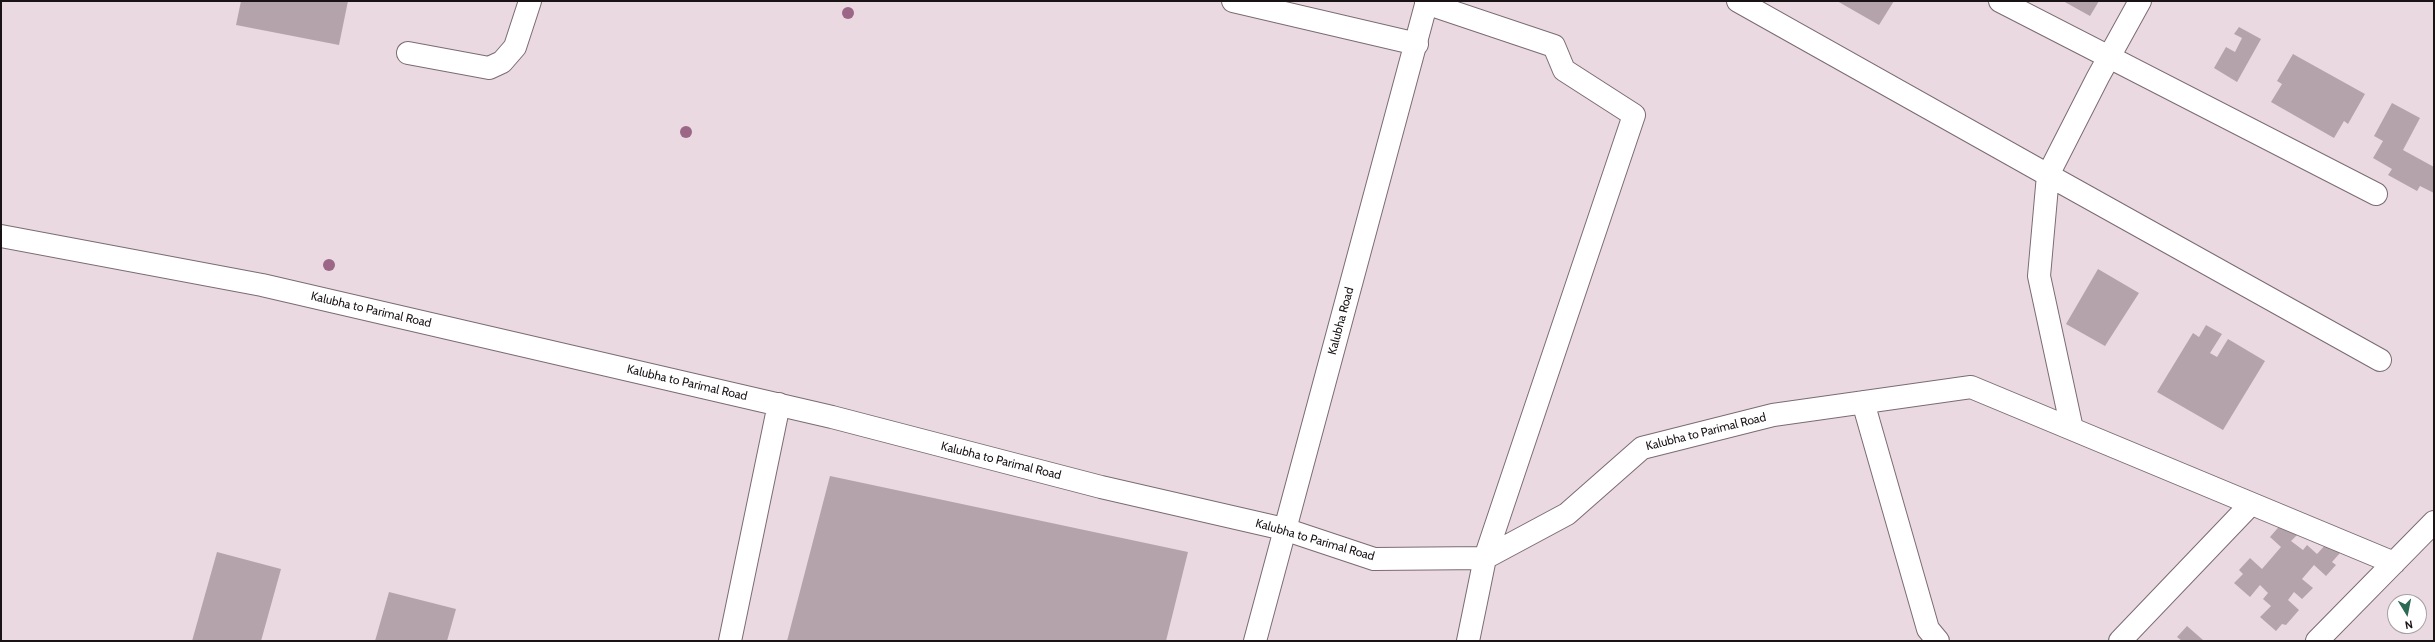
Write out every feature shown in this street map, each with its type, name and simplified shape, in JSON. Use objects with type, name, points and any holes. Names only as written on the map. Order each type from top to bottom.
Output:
[{"type":"street","points":[[408,53],[489,68],[502,62],[515,47],[530,1]]},
{"type":"street","points":[[1233,1],[1417,44]]},
{"type":"street","points":[[1738,1],[2048,176],[2380,360]]},
{"type":"street","points":[[2000,1],[2110,56],[2376,194]]},
{"type":"street","points":[[2140,1],[2048,176],[2040,276],[2072,429],[2394,563]]},
{"type":"street","points":[[1427,2],[1554,46],[1564,70],[1634,115],[1485,558],[1468,641]]},
{"type":"street","name":"Kalubha Road","points":[[1255,641],[1284,529],[1417,44],[1427,2]]},
{"type":"street","name":"Kalubha to Parimal Road","points":[[1,236],[262,285],[779,404],[1101,487],[1284,529],[1374,559],[1485,558],[1567,514],[1642,448],[1773,415],[1971,387],[2072,429]]},
{"type":"street","points":[[1863,402],[1928,629],[1938,641]]},
{"type":"street","points":[[730,641],[779,404]]},
{"type":"street","points":[[2120,641],[2251,504]]},
{"type":"street","points":[[2317,641],[2434,522]]},
{"type":"building","points":[[241,1],[348,1],[339,45],[236,25]]},
{"type":"building","points":[[1837,1],[1894,1],[1879,25]]},
{"type":"building","points":[[2063,1],[2099,1],[2090,16]]},
{"type":"building","points":[[2239,27],[2261,39],[2237,82],[2214,68],[2226,47],[2235,52],[2242,38],[2234,34]]},
{"type":"building","points":[[2293,54],[2365,94],[2348,124],[2344,121],[2334,138],[2271,102],[2282,84],[2277,81]]},
{"type":"building","points":[[2392,103],[2420,118],[2403,150],[2434,167],[2434,193],[2420,186],[2417,191],[2388,175],[2392,169],[2373,158],[2383,141],[2374,136]]},
{"type":"building","points":[[2098,269],[2139,293],[2105,346],[2066,324]]},
{"type":"building","points":[[2206,325],[2222,334],[2210,353],[2217,357],[2228,339],[2265,361],[2223,430],[2157,392],[2193,333],[2199,337]]},
{"type":"building","points":[[830,476],[1188,552],[1166,641],[787,641]]},
{"type":"building","points":[[2283,522],[2304,528],[2291,541],[2303,550],[2307,545],[2317,554],[2328,542],[2340,553],[2332,562],[2336,565],[2326,576],[2314,565],[2302,579],[2313,588],[2302,599],[2294,592],[2288,600],[2299,610],[2286,625],[2282,624],[2276,631],[2260,617],[2271,606],[2263,599],[2268,593],[2260,585],[2250,597],[2234,583],[2243,574],[2239,570],[2250,558],[2262,569],[2281,547],[2270,537]]},
{"type":"building","points":[[217,552],[281,569],[261,641],[192,641]]},
{"type":"building","points":[[389,592],[456,609],[447,641],[375,641]]},
{"type":"building","points":[[2187,626],[2203,640],[2182,641],[2177,637]]}]
